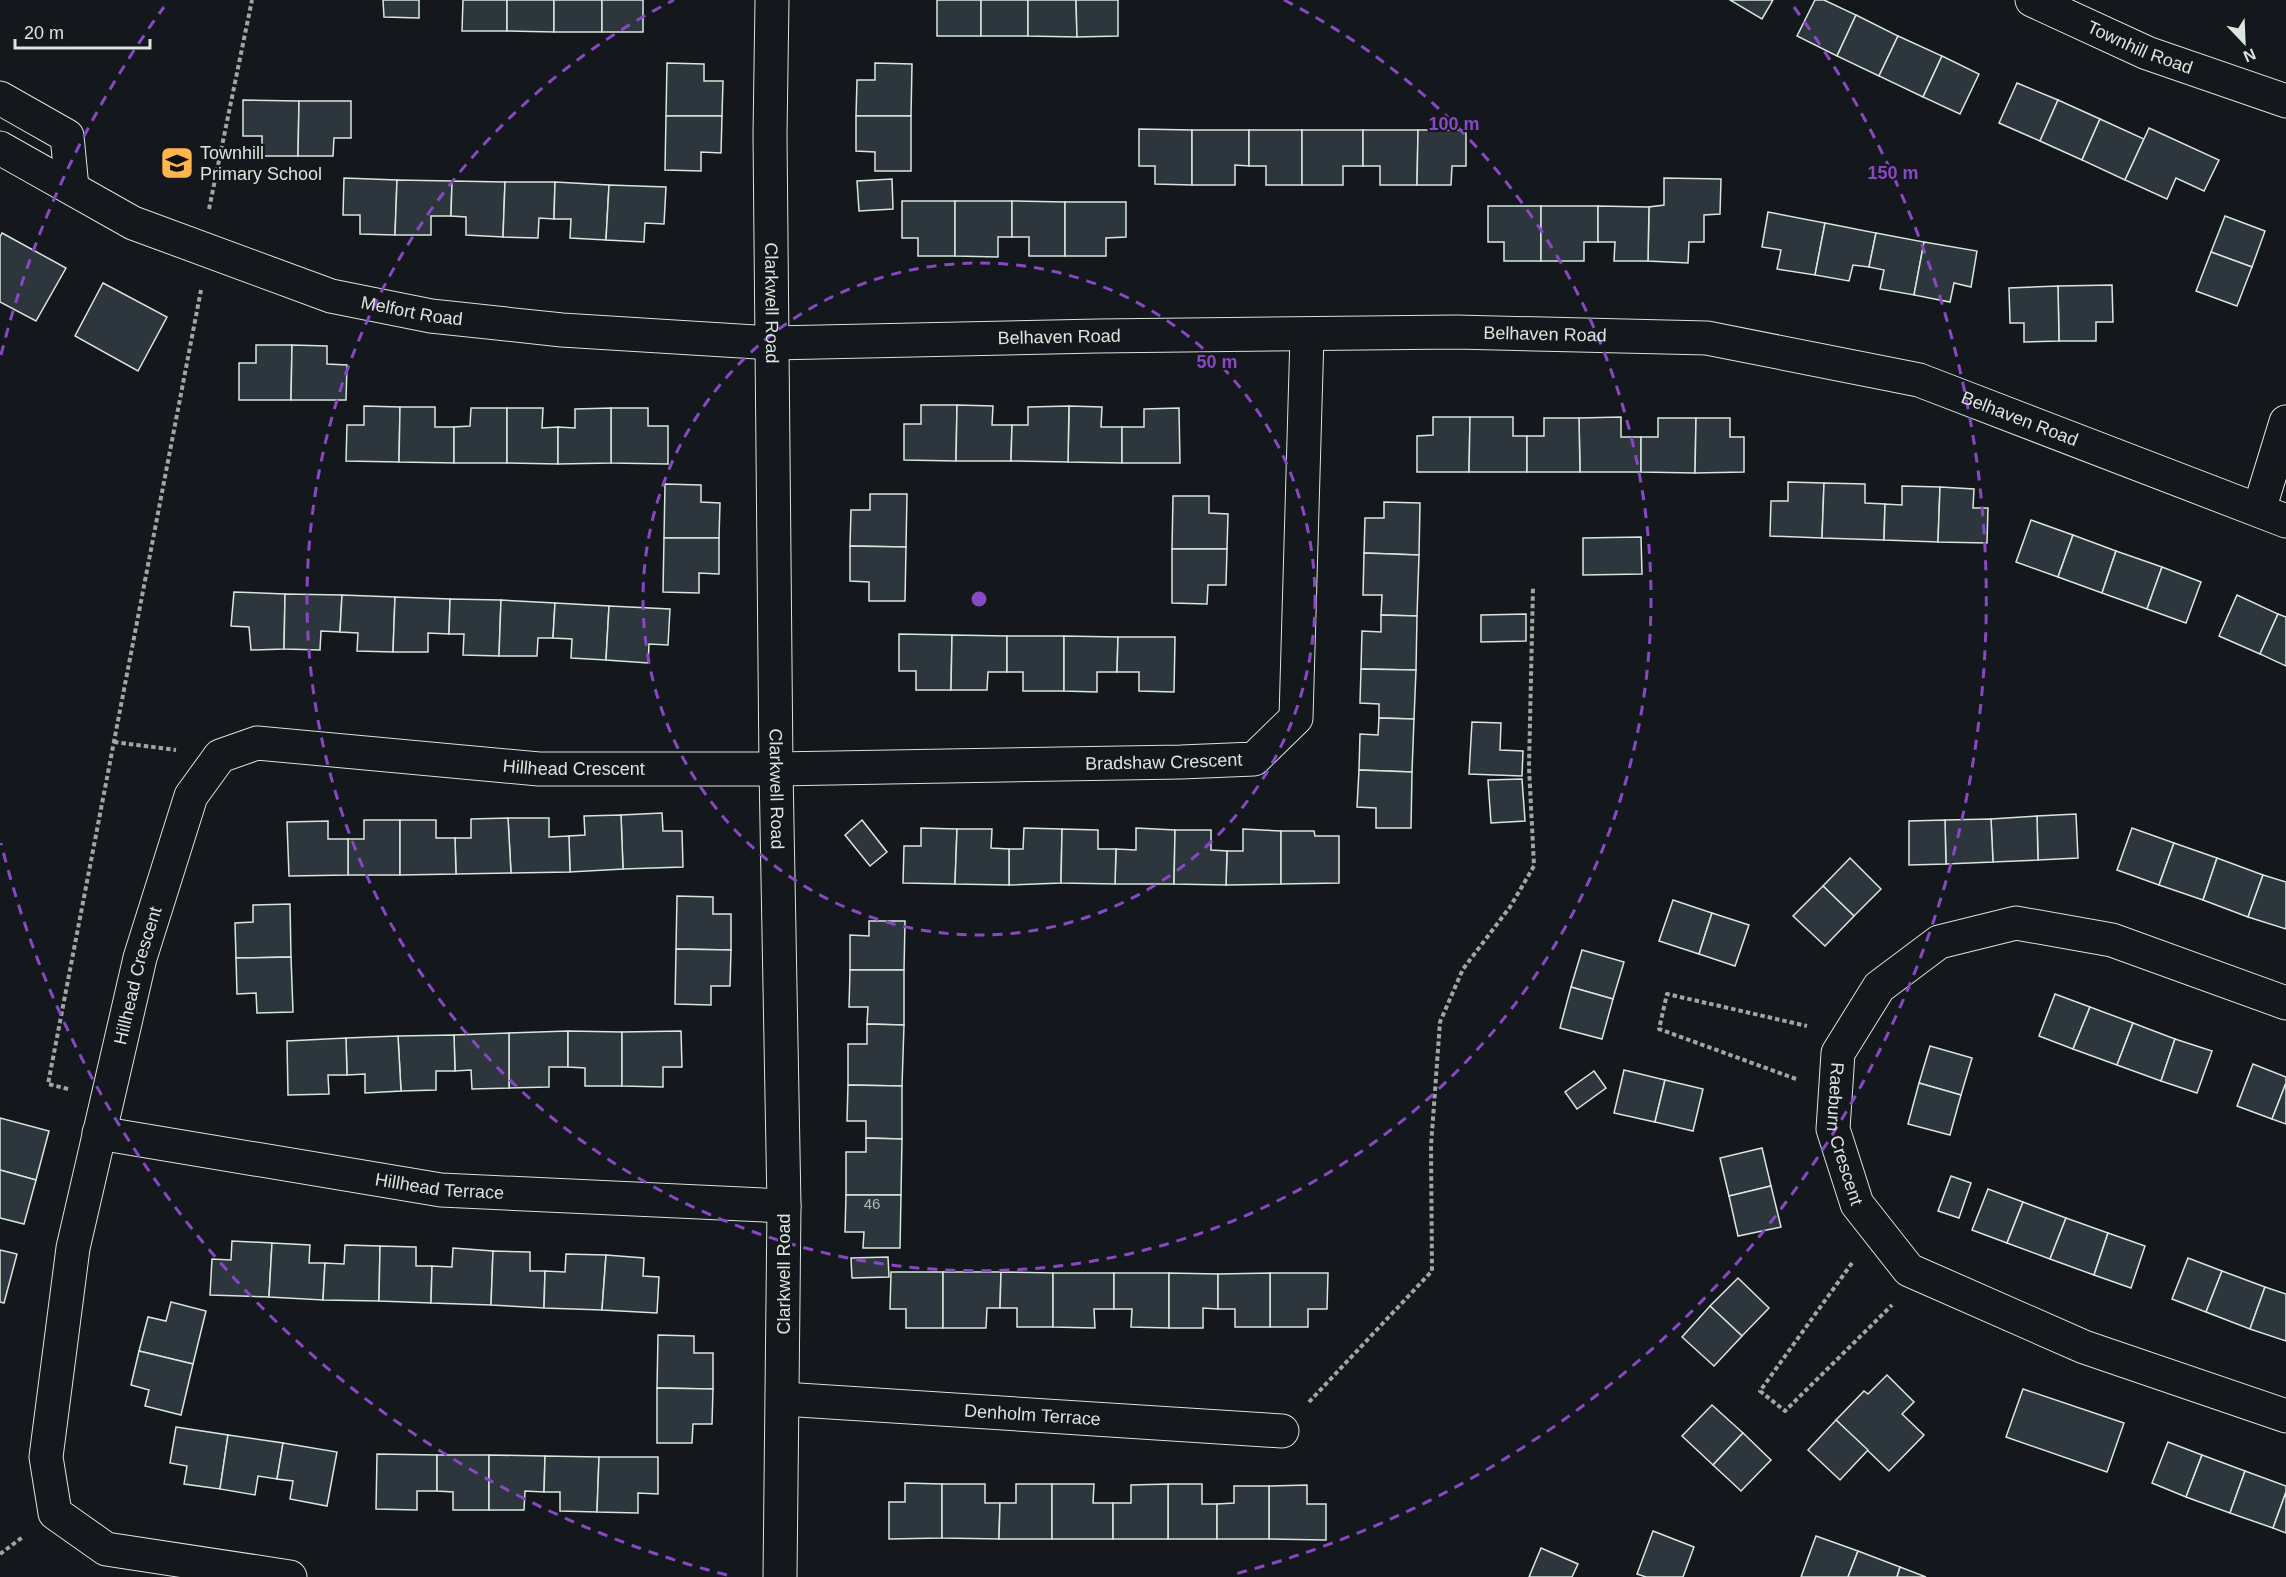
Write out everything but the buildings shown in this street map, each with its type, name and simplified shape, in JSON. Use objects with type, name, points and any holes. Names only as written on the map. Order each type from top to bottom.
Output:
[{"type":"street","name":"Clarkwell Road","points":[[772,0],[770,134],[776,769],[784,1206],[780,1577]]},
{"type":"street","name":"Townhill Road","points":[[2032,0],[2147,54],[2286,101]]},
{"type":"street","points":[[0,98],[67,136],[72,188]]},
{"type":"street","name":"Melfort Road","points":[[0,148],[133,223],[332,296],[430,316],[562,330],[773,343]]},
{"type":"street","name":"Belhaven Road","points":[[773,343],[1086,336],[1456,332],[1707,338],[1919,380],[2272,516]]},
{"type":"street","name":"Bradshaw Crescent","points":[[776,769],[1254,759],[1296,718],[1307,335]]},
{"type":"street","points":[[2272,516],[2286,422]]},
{"type":"street","name":"Hillhead Crescent","points":[[290,1577],[106,1549],[56,1513],[46,1456],[73,1248],[140,958],[191,796],[220,756],[257,743],[539,769],[776,769]]},
{"type":"street","name":"Raeburn Crescent","points":[[2286,1002],[2112,940],[2016,922],[1939,942],[1879,987],[1838,1053],[1833,1129],[1857,1204],[1909,1270],[2084,1347],[2286,1416]]},
{"type":"street","name":"Hillhead Terrace","points":[[99,1132],[441,1190],[784,1206]]},
{"type":"street","name":"Denholm Terrace","points":[[783,1399],[1282,1431]]},
{"type":"path","points":[[107,1097],[48,1084],[252,0]]},
{"type":"path","points":[[1282,1431],[1432,1271],[1431,1146],[1440,1022],[1463,969],[1510,907],[1534,866],[1529,767],[1533,587]]},
{"type":"path","points":[[114,742],[220,756]]},
{"type":"path","points":[[1835,1094],[1659,1029],[1667,994],[1849,1036]]},
{"type":"path","points":[[1877,1229],[1760,1391],[1785,1411],[1922,1275]]},
{"type":"place","name":"Townhill Primary School","points":[[177,163]]}]
